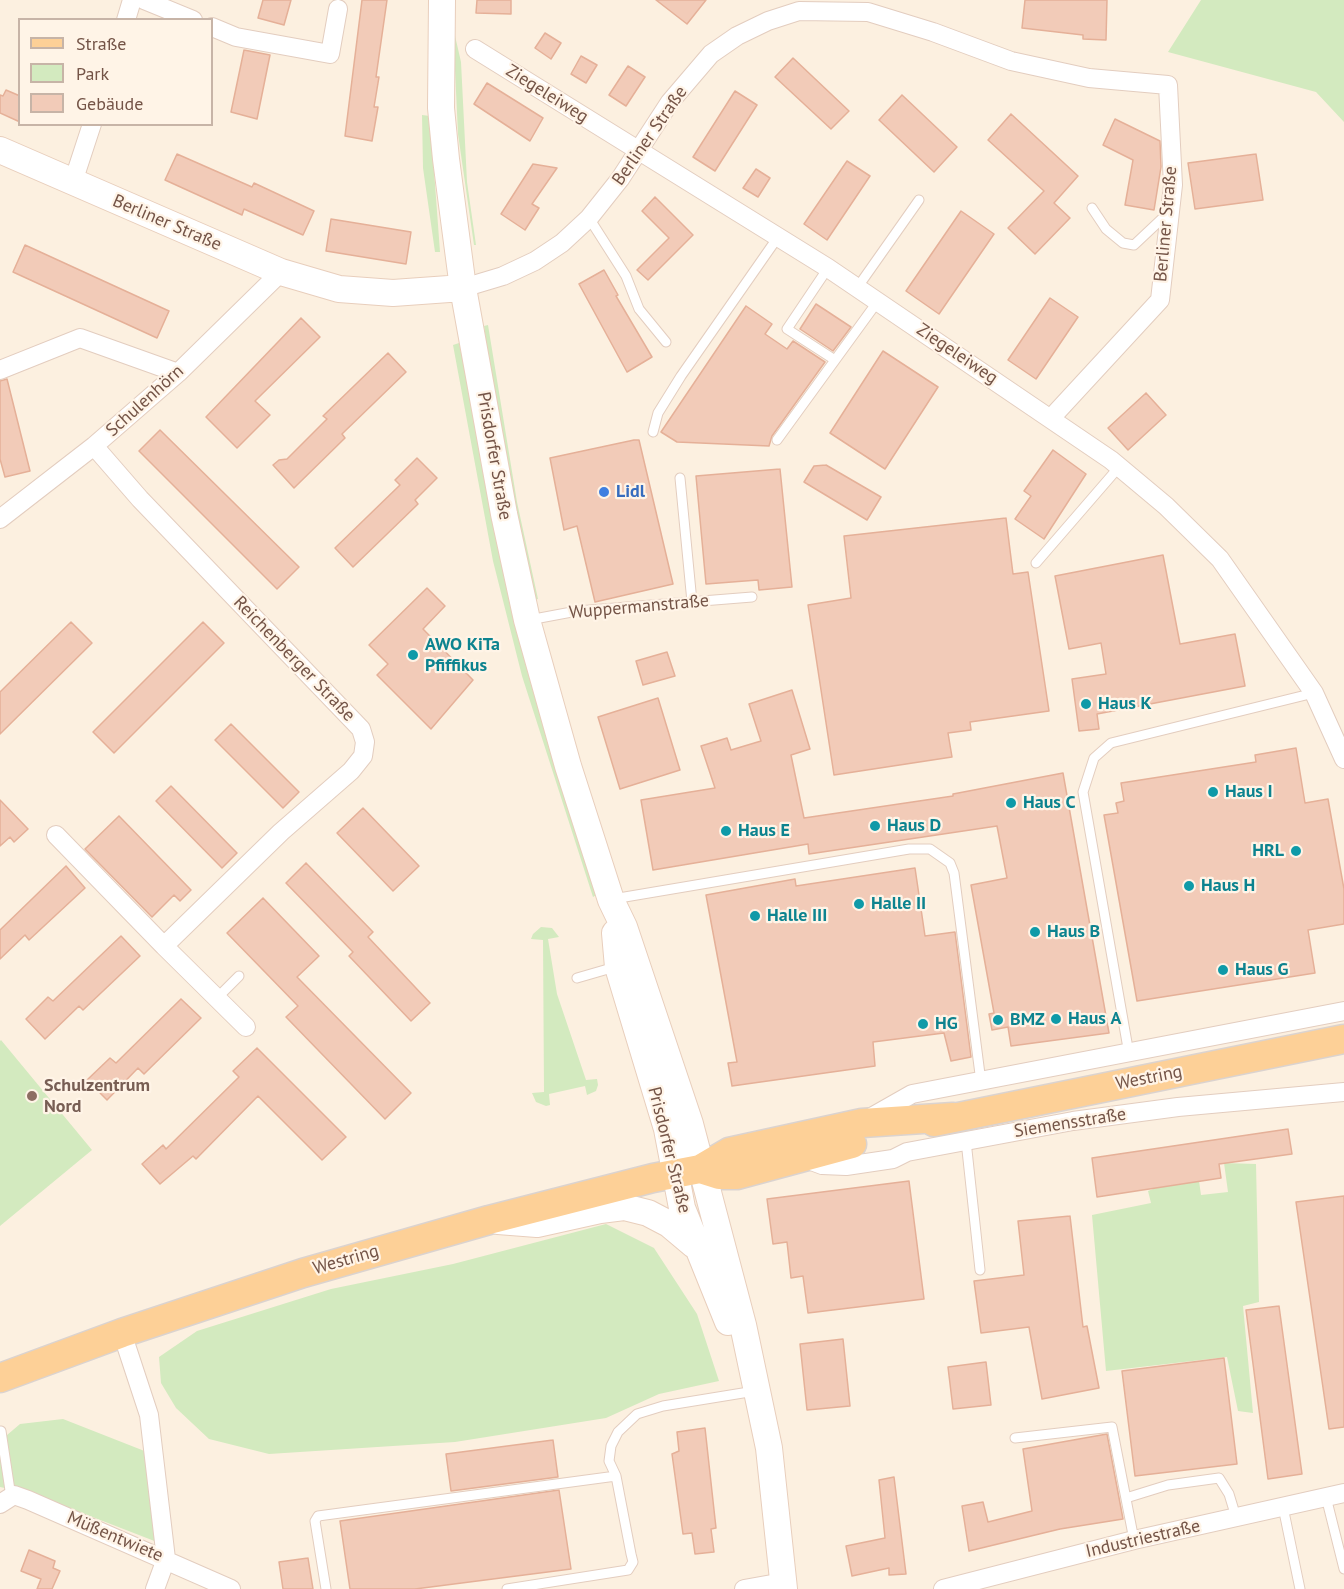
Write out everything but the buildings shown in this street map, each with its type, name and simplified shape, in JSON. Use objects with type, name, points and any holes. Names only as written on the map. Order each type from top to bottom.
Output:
[{"type":"main road","name":"Prisdorfer Straße","points":[[442,0],[441,108],[463,288],[504,514],[527,620],[568,766],[611,900],[667,1129],[687,1172],[743,1325],[769,1448],[784,1586]]},
{"type":"main road","name":"Berliner Straße","points":[[0,150],[281,272],[339,289],[393,293],[463,288]]},
{"type":"main road","name":"Westring","points":[[687,1172],[737,1175],[801,1157],[960,1129],[1238,1059],[1344,1039]]},
{"type":"main road","name":"Westring","points":[[0,1378],[122,1333],[303,1273],[489,1220],[687,1172],[729,1152],[862,1123],[960,1129]]},
{"type":"main road","name":"Prisdorfer Straße","points":[[687,1172],[682,1208],[696,1247],[758,1391]]},
{"type":"main road","points":[[489,1220],[537,1224],[624,1207],[648,1213],[669,1224],[696,1247]]},
{"type":"street","points":[[127,18],[132,0]]},
{"type":"street","points":[[144,0],[188,18]]},
{"type":"street","name":"Berliner Straße","points":[[463,288],[503,276],[535,261],[562,243],[589,218],[621,179],[670,102],[711,54],[737,36],[797,6],[868,12],[933,32],[1011,61],[1089,78],[1168,85],[1173,185],[1160,300],[1052,417]]},
{"type":"street","points":[[213,27],[236,37],[330,54],[338,9]]},
{"type":"street","name":"Ziegeleiweg","points":[[475,49],[878,301],[1052,417],[1167,506],[1220,559],[1314,693],[1344,759]]},
{"type":"street","points":[[73,182],[91,126]]},
{"type":"street","name":"Schulenhörn","points":[[0,519],[94,447],[178,373],[281,272]]},
{"type":"street","points":[[0,370],[80,338],[178,373]]},
{"type":"street","name":"Reichenberger Straße","points":[[94,447],[140,500],[361,729],[365,742],[363,756],[351,771],[280,832],[164,946]]},
{"type":"street","points":[[56,835],[246,1027]]},
{"type":"street","points":[[862,1123],[912,1094],[1344,1011]]},
{"type":"street","name":"Siemensstraße","points":[[801,1157],[822,1165],[846,1166],[893,1160],[960,1129],[1073,1121],[1155,1110],[1344,1092]]},
{"type":"street","points":[[122,1333],[149,1415],[166,1559],[155,1589]]},
{"type":"street","name":"Industriestraße","points":[[943,1589],[1134,1540],[1344,1493]]},
{"type":"street","name":"Müßentwiete","points":[[5,1500],[28,1500],[231,1589]]},
{"type":"street","points":[[744,1589],[784,1586]]},
{"type":"lane","points":[[857,288],[919,200]]},
{"type":"lane","points":[[1092,208],[1106,229],[1123,243],[1134,245],[1170,212]]},
{"type":"lane","points":[[589,218],[626,276],[639,309],[666,342]]},
{"type":"lane","points":[[653,432],[658,413],[681,376],[778,237]]},
{"type":"lane","points":[[828,268],[787,329],[835,360]]},
{"type":"lane","points":[[777,440],[878,301]]},
{"type":"lane","points":[[1036,563],[1119,467]]},
{"type":"lane","points":[[680,478],[692,602]]},
{"type":"lane","name":"Wuppermanstraße","points":[[527,620],[577,611],[752,597]]},
{"type":"lane","points":[[1129,1054],[1083,792],[1094,758],[1111,743],[1314,693]]},
{"type":"lane","points":[[611,900],[909,849],[930,849],[950,863],[954,873],[981,1082]]},
{"type":"lane","points":[[577,978],[627,964]]},
{"type":"lane","points":[[217,998],[238,976]]},
{"type":"lane","points":[[960,1129],[980,1270]]},
{"type":"lane","points":[[507,1589],[625,1570],[631,1567],[631,1554],[616,1476],[609,1461],[611,1446],[618,1432],[637,1414],[663,1406],[758,1391]]},
{"type":"lane","points":[[1015,1438],[1112,1427],[1134,1540]]},
{"type":"lane","points":[[1,1431],[5,1500]]},
{"type":"lane","points":[[326,1589],[315,1521],[318,1516],[616,1476]]},
{"type":"lane","points":[[1126,1498],[1168,1485],[1219,1478],[1228,1494],[1236,1517]]},
{"type":"lane","points":[[1326,1497],[1344,1569]]},
{"type":"lane","points":[[1283,1507],[1300,1589]]},
{"type":"green space","points":[[1201,0],[1344,0],[1344,122],[1316,92],[1168,52]]},
{"type":"green space","points":[[453,27],[461,62],[467,182],[476,245],[474,245],[458,134]]},
{"type":"green space","points":[[422,115],[430,116],[440,252],[435,252],[423,168]]},
{"type":"green space","points":[[488,325],[517,502],[538,599],[534,600],[493,393],[484,326]]},
{"type":"green space","points":[[459,343],[519,623],[598,894],[593,897],[522,676],[493,561],[453,345]]},
{"type":"green space","points":[[541,927],[552,928],[559,937],[548,939],[557,994],[586,1080],[597,1079],[598,1085],[596,1091],[587,1095],[585,1086],[549,1094],[550,1105],[546,1106],[536,1102],[532,1093],[544,1092],[543,940],[531,939]]},
{"type":"green space","points":[[0,1041],[92,1150],[0,1226]]},
{"type":"green space","points":[[1224,1163],[1256,1164],[1259,1302],[1243,1306],[1253,1413],[1238,1411],[1227,1357],[1106,1371],[1092,1215],[1151,1203],[1148,1191],[1161,1186],[1199,1181],[1201,1195],[1228,1192]]},
{"type":"green space","points":[[606,1224],[654,1248],[697,1314],[719,1381],[659,1394],[606,1418],[455,1442],[269,1454],[209,1439],[176,1408],[161,1383],[159,1357],[197,1331],[331,1289],[453,1264]]},
{"type":"green space","points":[[63,1419],[147,1452],[157,1542],[33,1494],[0,1487],[0,1441],[20,1424]]},
{"type":"place","name":"Lidl","points":[[604,492]]},
{"type":"place","name":"AWO KiTa Pfiffikus","points":[[413,655]]},
{"type":"place","name":"Haus K","points":[[1086,704]]},
{"type":"place","name":"Haus I","points":[[1213,792]]},
{"type":"place","name":"Haus C","points":[[1011,803]]},
{"type":"place","name":"Haus D","points":[[875,826]]},
{"type":"place","name":"Haus E","points":[[726,831]]},
{"type":"place","name":"HRL","points":[[1296,851]]},
{"type":"place","name":"Haus H","points":[[1189,886]]},
{"type":"place","name":"Halle II","points":[[859,904]]},
{"type":"place","name":"Halle III","points":[[755,916]]},
{"type":"place","name":"Haus B","points":[[1035,932]]},
{"type":"place","name":"Haus G","points":[[1223,970]]},
{"type":"place","name":"Haus A","points":[[1056,1019]]},
{"type":"place","name":"BMZ","points":[[998,1020]]},
{"type":"place","name":"HG","points":[[923,1024]]},
{"type":"place","name":"Schulzentrum Nord","points":[[32,1096]]}]
